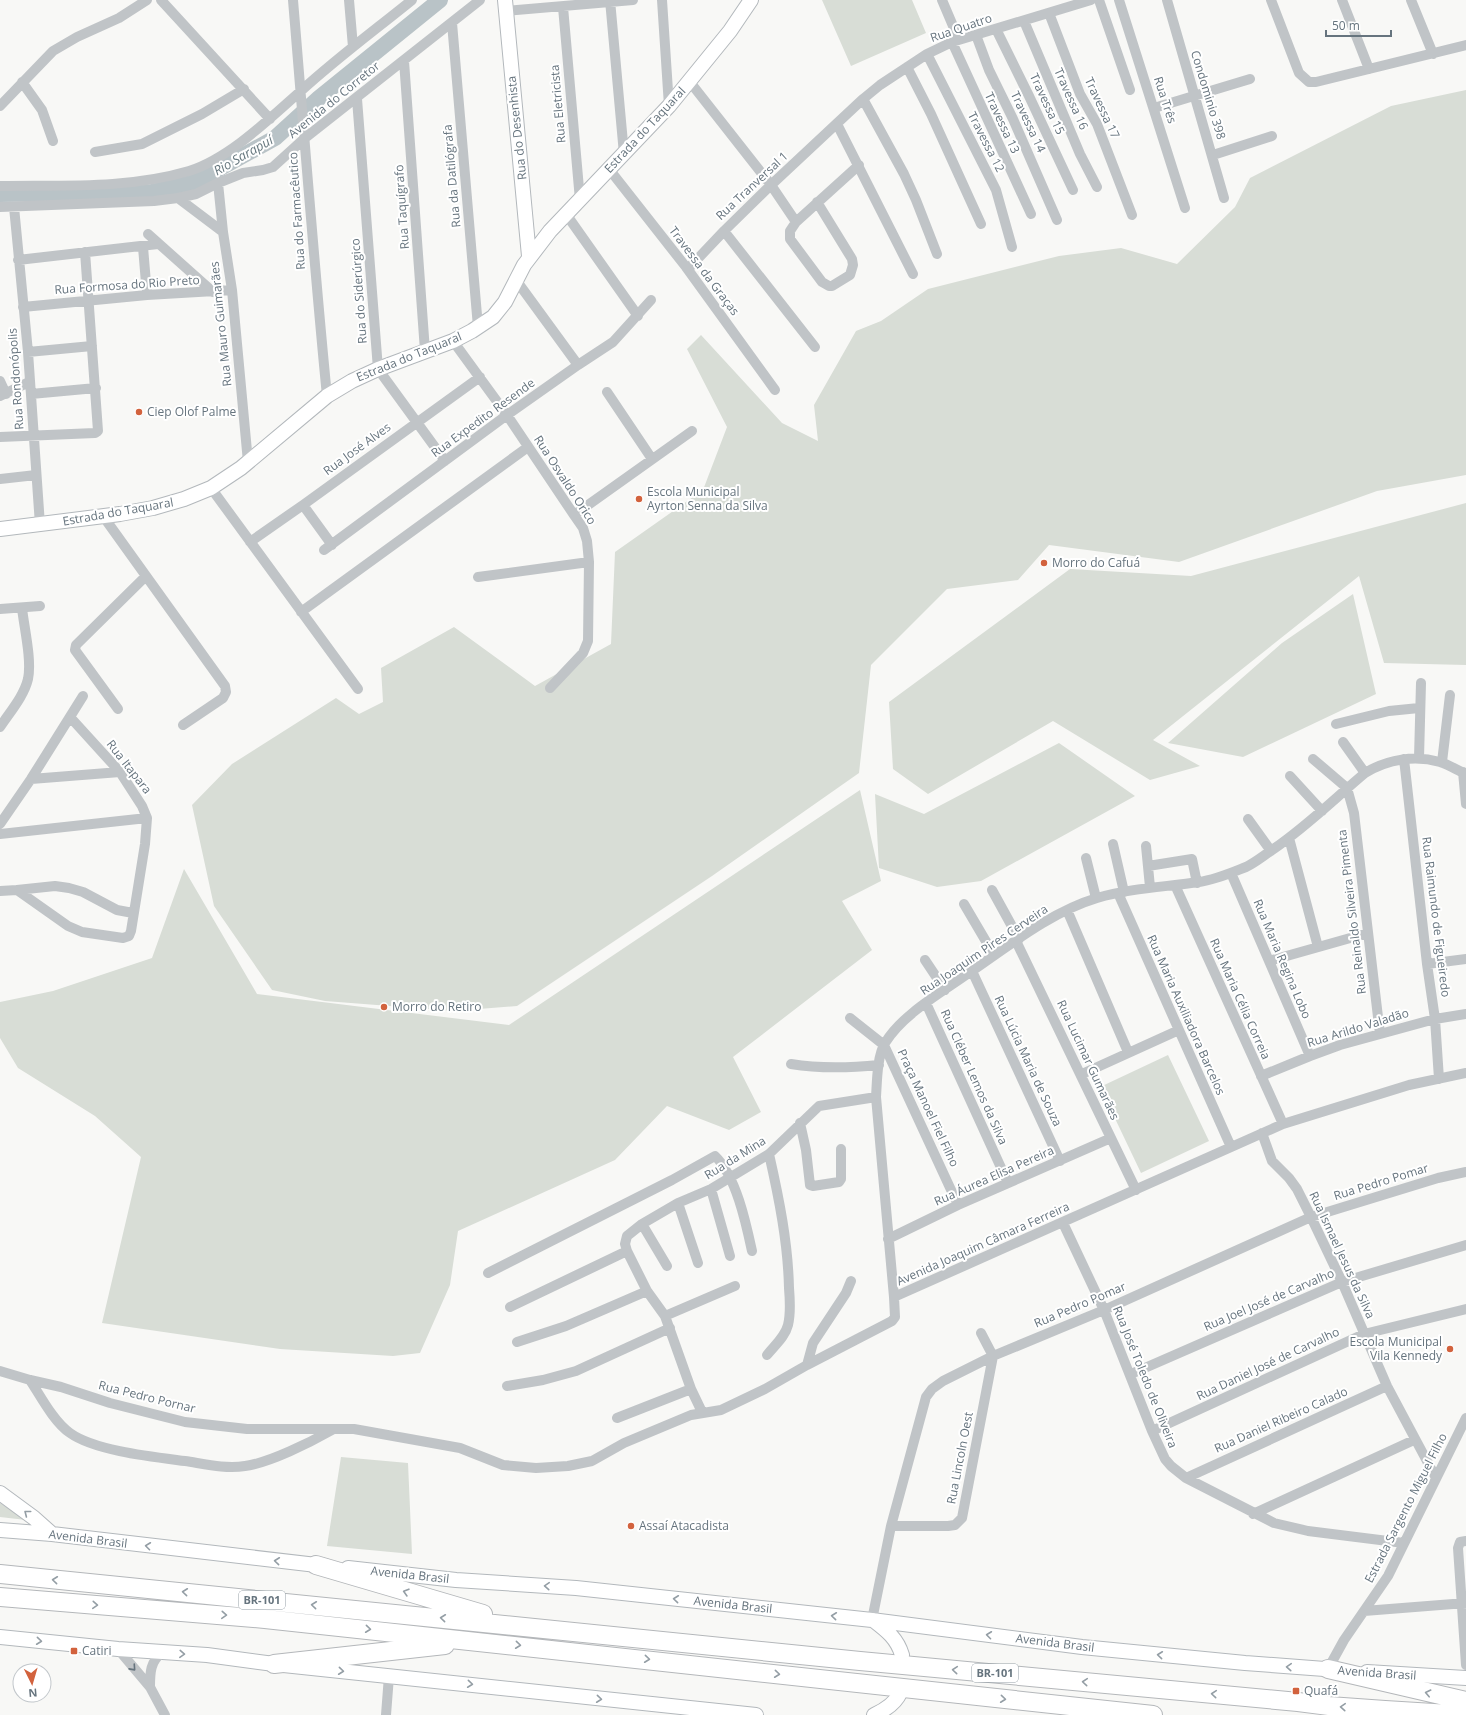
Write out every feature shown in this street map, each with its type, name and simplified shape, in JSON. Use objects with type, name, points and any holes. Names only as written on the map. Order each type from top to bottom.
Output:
[{"type":"highway","points":[[316,1565],[524,1626]]},
{"type":"highway","name":"BR-101","points":[[0,1574],[860,1661],[1290,1701],[1329,1706],[1466,1715]]},
{"type":"highway","name":"BR-101","points":[[0,1597],[265,1619],[1153,1715]]},
{"type":"highway","points":[[274,1664],[479,1641]]},
{"type":"highway","points":[[1328,1669],[1466,1701]]},
{"type":"street","points":[[0,106],[61,44],[119,18],[147,0]]},
{"type":"street","points":[[161,0],[270,119]]},
{"type":"street","name":"Rua do Farmacêutico","points":[[293,0],[305,133],[314,262],[327,396]]},
{"type":"street","points":[[349,0],[353,47]]},
{"type":"street","points":[[0,186],[130,183],[160,179],[191,170],[218,158],[270,119],[401,4],[412,0]]},
{"type":"street","name":"Avenida do Corretor","points":[[0,207],[178,198],[196,194],[243,173],[273,167],[305,133],[357,98],[480,0]]},
{"type":"street","points":[[505,6],[563,6],[633,0]]},
{"type":"street","points":[[662,0],[669,106]]},
{"type":"street","name":"Estrada do Taquaral","points":[[0,528],[40,525],[153,508],[184,499],[211,488],[248,462],[327,396],[378,368],[453,340],[493,317],[505,302],[530,256],[550,231],[624,154],[690,82],[730,31],[750,0]]},
{"type":"street","name":"Travessa 13","points":[[942,0],[955,41],[1031,214]]},
{"type":"street","name":"Rua Quatro","points":[[837,124],[880,85],[927,54],[955,41],[1049,13],[1071,3],[1091,0]]},
{"type":"street","points":[[1099,0],[1130,90]]},
{"type":"street","name":"Rua Três","points":[[1119,0],[1186,208]]},
{"type":"street","name":"Condominio 398","points":[[1167,0],[1194,96],[1213,155],[1224,198]]},
{"type":"street","points":[[1271,0],[1299,73],[1309,82],[1316,82],[1466,45]]},
{"type":"street","points":[[1342,0],[1369,69]]},
{"type":"street","points":[[1411,0],[1433,54]]},
{"type":"street","points":[[610,1],[624,154]]},
{"type":"street","name":"Rua do Desenhista","points":[[505,6],[530,256]]},
{"type":"street","name":"Rua Eletricista","points":[[563,6],[580,200]]},
{"type":"street","name":"Travessa 17","points":[[1049,13],[1080,94],[1097,124],[1132,215]]},
{"type":"street","name":"Travessa 16","points":[[1024,21],[1080,154],[1097,187]]},
{"type":"street","name":"Rua da Datilógrafa","points":[[452,23],[478,327]]},
{"type":"street","name":"Travessa 15","points":[[996,29],[1030,96],[1073,190]]},
{"type":"street","name":"Travessa 14","points":[[976,35],[989,70],[1019,132],[1057,220]]},
{"type":"street","name":"Travessa 12","points":[[927,54],[996,190],[1012,247]]},
{"type":"street","name":"Rua Taquígrafo","points":[[404,60],[425,351]]},
{"type":"street","points":[[907,67],[981,224]]},
{"type":"street","points":[[1154,108],[1250,79]]},
{"type":"street","points":[[22,82],[42,110],[53,141]]},
{"type":"street","points":[[690,82],[771,185],[796,222]]},
{"type":"street","points":[[95,152],[142,144],[202,114],[244,89]]},
{"type":"street","name":"Rua do Siderúrgico","points":[[357,98],[378,368]]},
{"type":"street","points":[[863,99],[907,181],[937,254]]},
{"type":"street","points":[[837,124],[913,274]]},
{"type":"street","name":"Rua Tranversal 1","points":[[688,269],[771,185],[837,124]]},
{"type":"street","points":[[1213,155],[1272,136]]},
{"type":"street","points":[[818,202],[852,259],[853,265],[850,275],[835,285],[829,286],[822,282],[793,244],[789,235],[796,222],[818,202],[859,165]]},
{"type":"street","name":"Travessa da Graças","points":[[609,169],[688,269],[775,390]]},
{"type":"street","name":"Rua Mauro Guimarães","points":[[218,183],[223,232],[232,290],[248,462]]},
{"type":"street","points":[[178,198],[223,232]]},
{"type":"street","name":"Rua Rondonópolis","points":[[14,207],[28,352],[40,525]]},
{"type":"street","points":[[566,214],[638,316]]},
{"type":"street","points":[[724,231],[815,347]]},
{"type":"street","points":[[148,234],[213,292]]},
{"type":"street","points":[[18,260],[143,247],[158,244]]},
{"type":"street","points":[[143,247],[147,295]]},
{"type":"street","points":[[0,437],[95,433],[98,431],[99,427],[85,252]]},
{"type":"street","points":[[516,280],[578,365]]},
{"type":"street","name":"Rua Formosa do Rio Preto","points":[[23,306],[147,295],[232,290]]},
{"type":"street","name":"Rua Expedito Resende","points":[[303,505],[328,548],[507,415],[613,342],[638,316],[650,300]]},
{"type":"street","name":"Rua Osvaldo Orico","points":[[453,340],[528,446],[574,515],[582,528],[587,541],[589,562],[588,640],[583,653],[550,688]]},
{"type":"street","points":[[28,352],[92,346]]},
{"type":"street","points":[[378,368],[444,461]]},
{"type":"street","name":"Rua José Alves","points":[[250,542],[480,377]]},
{"type":"street","points":[[0,381],[3,395],[29,382]]},
{"type":"street","points":[[31,394],[96,388]]},
{"type":"street","points":[[606,392],[652,459]]},
{"type":"street","points":[[574,515],[692,431]]},
{"type":"street","points":[[301,612],[528,446]]},
{"type":"street","points":[[0,478],[36,475]]},
{"type":"street","points":[[211,488],[358,689]]},
{"type":"street","points":[[103,516],[225,686],[226,692],[223,698],[183,725]]},
{"type":"street","points":[[478,577],[589,562]]},
{"type":"street","points":[[118,709],[75,650],[76,645],[146,576]]},
{"type":"street","points":[[0,607],[22,608],[40,606]]},
{"type":"street","points":[[0,727],[23,692],[28,680],[29,669],[22,608]]},
{"type":"street","points":[[1419,758],[1420,683]]},
{"type":"street","points":[[1442,762],[1450,695]]},
{"type":"street","points":[[0,824],[31,779],[83,696]]},
{"type":"street","points":[[1336,724],[1389,711],[1419,708]]},
{"type":"street","name":"Rua Itapara","points":[[70,717],[120,772],[142,806],[147,818]]},
{"type":"street","points":[[1343,742],[1365,772]]},
{"type":"street","name":"Rua Joaquim Pires Cerveira","points":[[894,1298],[876,1098],[879,1065],[884,1045],[899,1025],[926,1003],[994,955],[1067,910],[1096,898],[1150,888],[1197,883],[1231,873],[1258,861],[1322,811],[1365,772],[1380,765],[1404,759],[1419,758],[1442,762],[1464,773]]},
{"type":"street","points":[[1313,759],[1347,788]]},
{"type":"street","name":"Rua Raimundo de Figueiredo","points":[[1404,759],[1427,964],[1435,1019],[1439,1079]]},
{"type":"street","points":[[31,779],[120,772]]},
{"type":"street","points":[[1464,773],[1466,804]]},
{"type":"street","points":[[1290,776],[1322,811]]},
{"type":"street","name":"Rua Reinaldo Silveira Pimenta","points":[[1347,788],[1357,834],[1380,1034]]},
{"type":"street","points":[[0,834],[147,818],[145,844],[131,931],[128,936],[123,938],[82,932],[68,926],[17,890]]},
{"type":"street","points":[[1248,820],[1271,851]]},
{"type":"street","points":[[1289,838],[1318,947]]},
{"type":"street","name":"Rua Maria Auxiliadora Barcelos","points":[[1113,844],[1121,893],[1179,1030],[1231,1147]]},
{"type":"street","points":[[1146,846],[1150,888]]},
{"type":"street","points":[[1086,858],[1096,898]]},
{"type":"street","points":[[1148,866],[1192,859],[1197,883]]},
{"type":"street","name":"Rua Maria Regina Lobo","points":[[1231,873],[1310,1056]]},
{"type":"street","name":"Rua Maria Célia Correia","points":[[1175,885],[1282,1124]]},
{"type":"street","points":[[0,890],[17,890],[55,886],[69,888],[83,892],[117,910],[133,914]]},
{"type":"street","name":"Rua Lucimar Gumarães","points":[[992,890],[1018,940],[1136,1190]]},
{"type":"street","points":[[964,904],[994,955]]},
{"type":"street","points":[[1067,910],[1128,1052]]},
{"type":"street","points":[[1269,961],[1368,933]]},
{"type":"street","points":[[1427,964],[1466,959]]},
{"type":"street","points":[[926,960],[945,990]]},
{"type":"street","name":"Rua Lúcia Maria de Souza","points":[[972,971],[1060,1161]]},
{"type":"street","name":"Rua Cléber Lemos da Silva","points":[[926,1003],[1008,1183]]},
{"type":"street","name":"Rua Arildo Valadão","points":[[1261,1076],[1310,1056],[1380,1034],[1435,1019],[1466,1014]]},
{"type":"street","points":[[850,1018],[884,1045]]},
{"type":"street","points":[[1082,1074],[1179,1030]]},
{"type":"street","name":"Praça Manoel Fiel Filho","points":[[884,1045],[958,1205]]},
{"type":"street","points":[[791,1064],[814,1068],[879,1065]]},
{"type":"street","name":"Avenida Joaquim Câmara Ferreira","points":[[30,1380],[59,1423],[71,1434],[93,1443],[135,1454],[231,1467],[247,1466],[313,1441],[332,1430],[354,1429],[460,1448],[503,1465],[536,1468],[568,1466],[592,1461],[624,1443],[702,1412],[721,1410],[765,1389],[892,1320],[895,1317],[894,1298],[1282,1124],[1409,1085],[1466,1073]]},
{"type":"street","name":"Rua da Mina","points":[[628,1252],[625,1244],[627,1236],[642,1224],[678,1203],[711,1189],[769,1154],[819,1106],[876,1098]]},
{"type":"street","points":[[800,1123],[806,1150],[810,1185],[813,1186],[839,1182],[841,1179],[841,1149]]},
{"type":"street","name":"Rua Ismael Jesus da Silva","points":[[1262,1133],[1272,1161],[1293,1184],[1311,1217],[1342,1282],[1387,1386],[1414,1440],[1436,1478]]},
{"type":"street","name":"Rua Áurea Elisa Pereira","points":[[888,1239],[958,1205],[1111,1138]]},
{"type":"street","points":[[767,1355],[784,1336],[788,1325],[790,1311],[789,1270],[781,1211],[769,1154]]},
{"type":"street","points":[[488,1273],[672,1180],[712,1156],[717,1157],[730,1178],[744,1215],[752,1251]]},
{"type":"street","name":"Rua Pedro Pomar","points":[[872,1620],[891,1526],[926,1397],[932,1389],[943,1381],[992,1356],[1104,1310],[1311,1217],[1438,1178],[1466,1172]]},
{"type":"street","points":[[711,1189],[730,1256]]},
{"type":"street","points":[[678,1203],[698,1263]]},
{"type":"street","name":"Rua José Toledo de Oliveira","points":[[1063,1223],[1104,1310],[1131,1374],[1152,1431],[1165,1459],[1176,1471],[1186,1478],[1253,1514],[1286,1527],[1404,1544]]},
{"type":"street","points":[[642,1224],[667,1266]]},
{"type":"street","name":"Rua Joel José de Carvalho","points":[[1131,1374],[1342,1282],[1466,1246]]},
{"type":"street","points":[[510,1306],[628,1252],[647,1290],[665,1316],[691,1389],[702,1412]]},
{"type":"street","points":[[807,1365],[813,1343],[846,1293],[851,1281]]},
{"type":"street","points":[[665,1316],[735,1286]]},
{"type":"street","points":[[517,1342],[566,1326],[647,1290]]},
{"type":"street","name":"Rua Daniel José de Carvalho","points":[[1152,1431],[1364,1334],[1466,1309]]},
{"type":"street","points":[[508,1386],[542,1380],[576,1370],[670,1328]]},
{"type":"street","points":[[981,1333],[992,1356]]},
{"type":"street","name":"Rua Lincoln Oest","points":[[891,1526],[948,1526],[955,1525],[962,1518],[992,1356]]},
{"type":"street","name":"Rua Pedro Pornar","points":[[0,1371],[61,1387],[110,1403],[185,1422],[247,1429],[332,1430]]},
{"type":"street","name":"Rua Daniel Ribeiro Calado","points":[[1186,1478],[1387,1386]]},
{"type":"street","points":[[617,1418],[691,1389]]},
{"type":"street","name":"Estrada Sargento Miguel Filho","points":[[1328,1669],[1344,1640],[1388,1576],[1436,1478],[1462,1438],[1466,1418]]},
{"type":"street","points":[[1253,1514],[1414,1440]]},
{"type":"street","points":[[0,1493],[24,1510],[52,1534]]},
{"type":"street","name":"Avenida Brasil","points":[[0,1530],[52,1534],[456,1580],[576,1588],[872,1620],[1082,1647],[1245,1664],[1466,1678]]},
{"type":"street","points":[[1465,1541],[1458,1543],[1458,1548],[1464,1604],[1466,1665]]},
{"type":"street","points":[[1364,1611],[1464,1604]]},
{"type":"street","points":[[872,1620],[893,1637],[902,1655]]},
{"type":"street","points":[[0,1637],[118,1649],[206,1655],[274,1664],[756,1715]]},
{"type":"street","points":[[118,1649],[150,1687],[165,1715]]},
{"type":"street","points":[[150,1687],[152,1665],[154,1660],[163,1652]]},
{"type":"street","points":[[386,1715],[389,1676]]},
{"type":"street","points":[[874,1715],[884,1710],[898,1696],[893,1715]]},
{"type":"shaded area","points":[[822,0],[912,0],[926,33],[851,66]]},
{"type":"shaded area","points":[[1466,90],[1466,475],[1377,491],[1179,562],[1049,545],[1018,580],[947,589],[871,665],[859,773],[712,876],[517,1006],[454,1011],[325,1001],[272,990],[214,906],[192,805],[232,764],[336,698],[359,714],[383,702],[381,668],[454,627],[535,686],[611,644],[615,552],[703,490],[727,427],[687,349],[701,335],[782,423],[818,441],[814,405],[856,331],[881,321],[928,289],[1059,256],[1121,248],[1177,264],[1235,207],[1250,178],[1391,106]]},
{"type":"shaded area","points":[[1466,503],[1466,665],[1384,663],[1359,576],[1153,740],[1200,766],[1150,780],[1053,721],[928,794],[893,769],[889,702],[1070,569],[1191,576]]},
{"type":"shaded area","points":[[1353,594],[1376,694],[1243,757],[1168,743],[1282,643]]},
{"type":"shaded area","points":[[1059,743],[1135,796],[981,881],[937,887],[879,868],[875,794],[924,814]]},
{"type":"shaded area","points":[[860,790],[881,881],[842,901],[872,950],[733,1057],[761,1112],[729,1130],[667,1106],[615,1160],[458,1231],[450,1285],[420,1353],[393,1356],[280,1349],[102,1323],[141,1157],[95,1116],[18,1068],[0,1038],[0,1002],[53,991],[152,958],[184,869],[257,994],[509,1025]]},
{"type":"shaded area","points":[[1168,1055],[1209,1141],[1141,1173],[1100,1087]]},
{"type":"shaded area","points":[[341,1457],[408,1463],[412,1554],[327,1546]]},
{"type":"shaded area","points":[[0,1503],[26,1520],[0,1517]]},
{"type":"waterway","name":"Rio Sarapuí","points":[[0,194],[152,192],[195,182],[275,138],[319,98],[440,0]]},
{"type":"place","name":"Ciep Olof Palme","points":[[139,412]]},
{"type":"place","name":"Escola Municipal Ayrton Senna da Silva","points":[[639,499]]},
{"type":"place","name":"Morro do Cafuá","points":[[1044,563]]},
{"type":"place","name":"Morro do Retiro","points":[[384,1007]]},
{"type":"place","name":"Escola Municipal Vila Kennedy","points":[[1450,1349]]},
{"type":"place","name":"Assaí Atacadista","points":[[631,1526]]},
{"type":"place","name":"Catiri","points":[[74,1651]]},
{"type":"place","name":"Quafá","points":[[1296,1691]]}]
